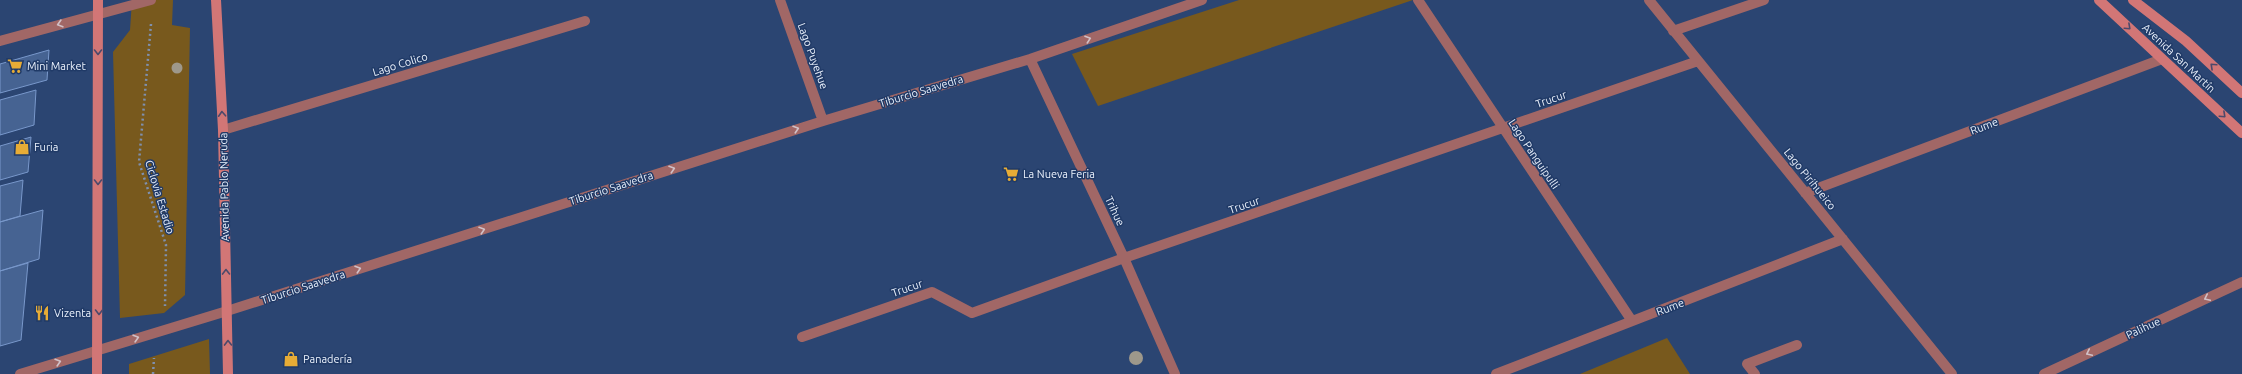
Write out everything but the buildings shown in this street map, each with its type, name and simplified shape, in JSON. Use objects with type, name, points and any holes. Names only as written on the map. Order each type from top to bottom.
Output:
[{"type":"main road","points":[[97,374],[99,348],[98,0]]},
{"type":"main road","name":"Avenida Pablo Neruda","points":[[216,0],[223,130],[228,374]]},
{"type":"main road","name":"Avenida San Martín","points":[[2099,0],[2242,133]]},
{"type":"main road","name":"Avenida San Martín","points":[[2133,0],[2186,41],[2242,93]]},
{"type":"street","points":[[0,40],[150,0]]},
{"type":"street","name":"Lago Puyehue","points":[[780,0],[823,120]]},
{"type":"street","name":"Tiburcio Saavedra","points":[[20,374],[99,348],[227,311],[823,120],[1030,59],[1202,0]]},
{"type":"street","name":"Lago Panguipulli","points":[[1418,0],[1502,129],[1632,321]]},
{"type":"street","name":"Lago Pirihueico","points":[[1649,0],[1952,374]]},
{"type":"street","points":[[1673,31],[1764,0]]},
{"type":"street","name":"Lago Colico","points":[[223,130],[585,21]]},
{"type":"street","name":"Trihue","points":[[1030,59],[1124,258],[1175,374]]},
{"type":"street","name":"Rume","points":[[1805,193],[2162,59]]},
{"type":"street","name":"Trucur","points":[[802,337],[932,292],[972,313],[1124,258],[1698,61]]},
{"type":"street","name":"Rume","points":[[1496,374],[1843,239]]},
{"type":"street","name":"Palihue","points":[[2044,374],[2242,282]]},
{"type":"street","points":[[1755,374],[1747,364],[1797,345]]},
{"type":"path","name":"Ciclovia Estadio","points":[[150,0],[151,34],[139,162],[166,245],[164,313],[156,332],[153,374]]},
{"type":"shaded area","points":[[132,0],[173,0],[172,25],[190,28],[185,295],[164,313],[120,318],[113,52],[130,30]]},
{"type":"shaded area","points":[[1239,0],[1413,0],[1098,106],[1072,54]]},
{"type":"shaded area","points":[[1667,338],[1690,374],[1580,374]]},
{"type":"shaded area","points":[[209,339],[210,374],[129,374],[129,364]]},
{"type":"place","name":"Mini Market","points":[[15,66]]},
{"type":"place","name":"Furia","points":[[22,147]]},
{"type":"place","name":"La Nueva Feria","points":[[1011,174]]},
{"type":"place","name":"Vizenta","points":[[42,313]]},
{"type":"place","name":"Panadería","points":[[291,359]]}]
